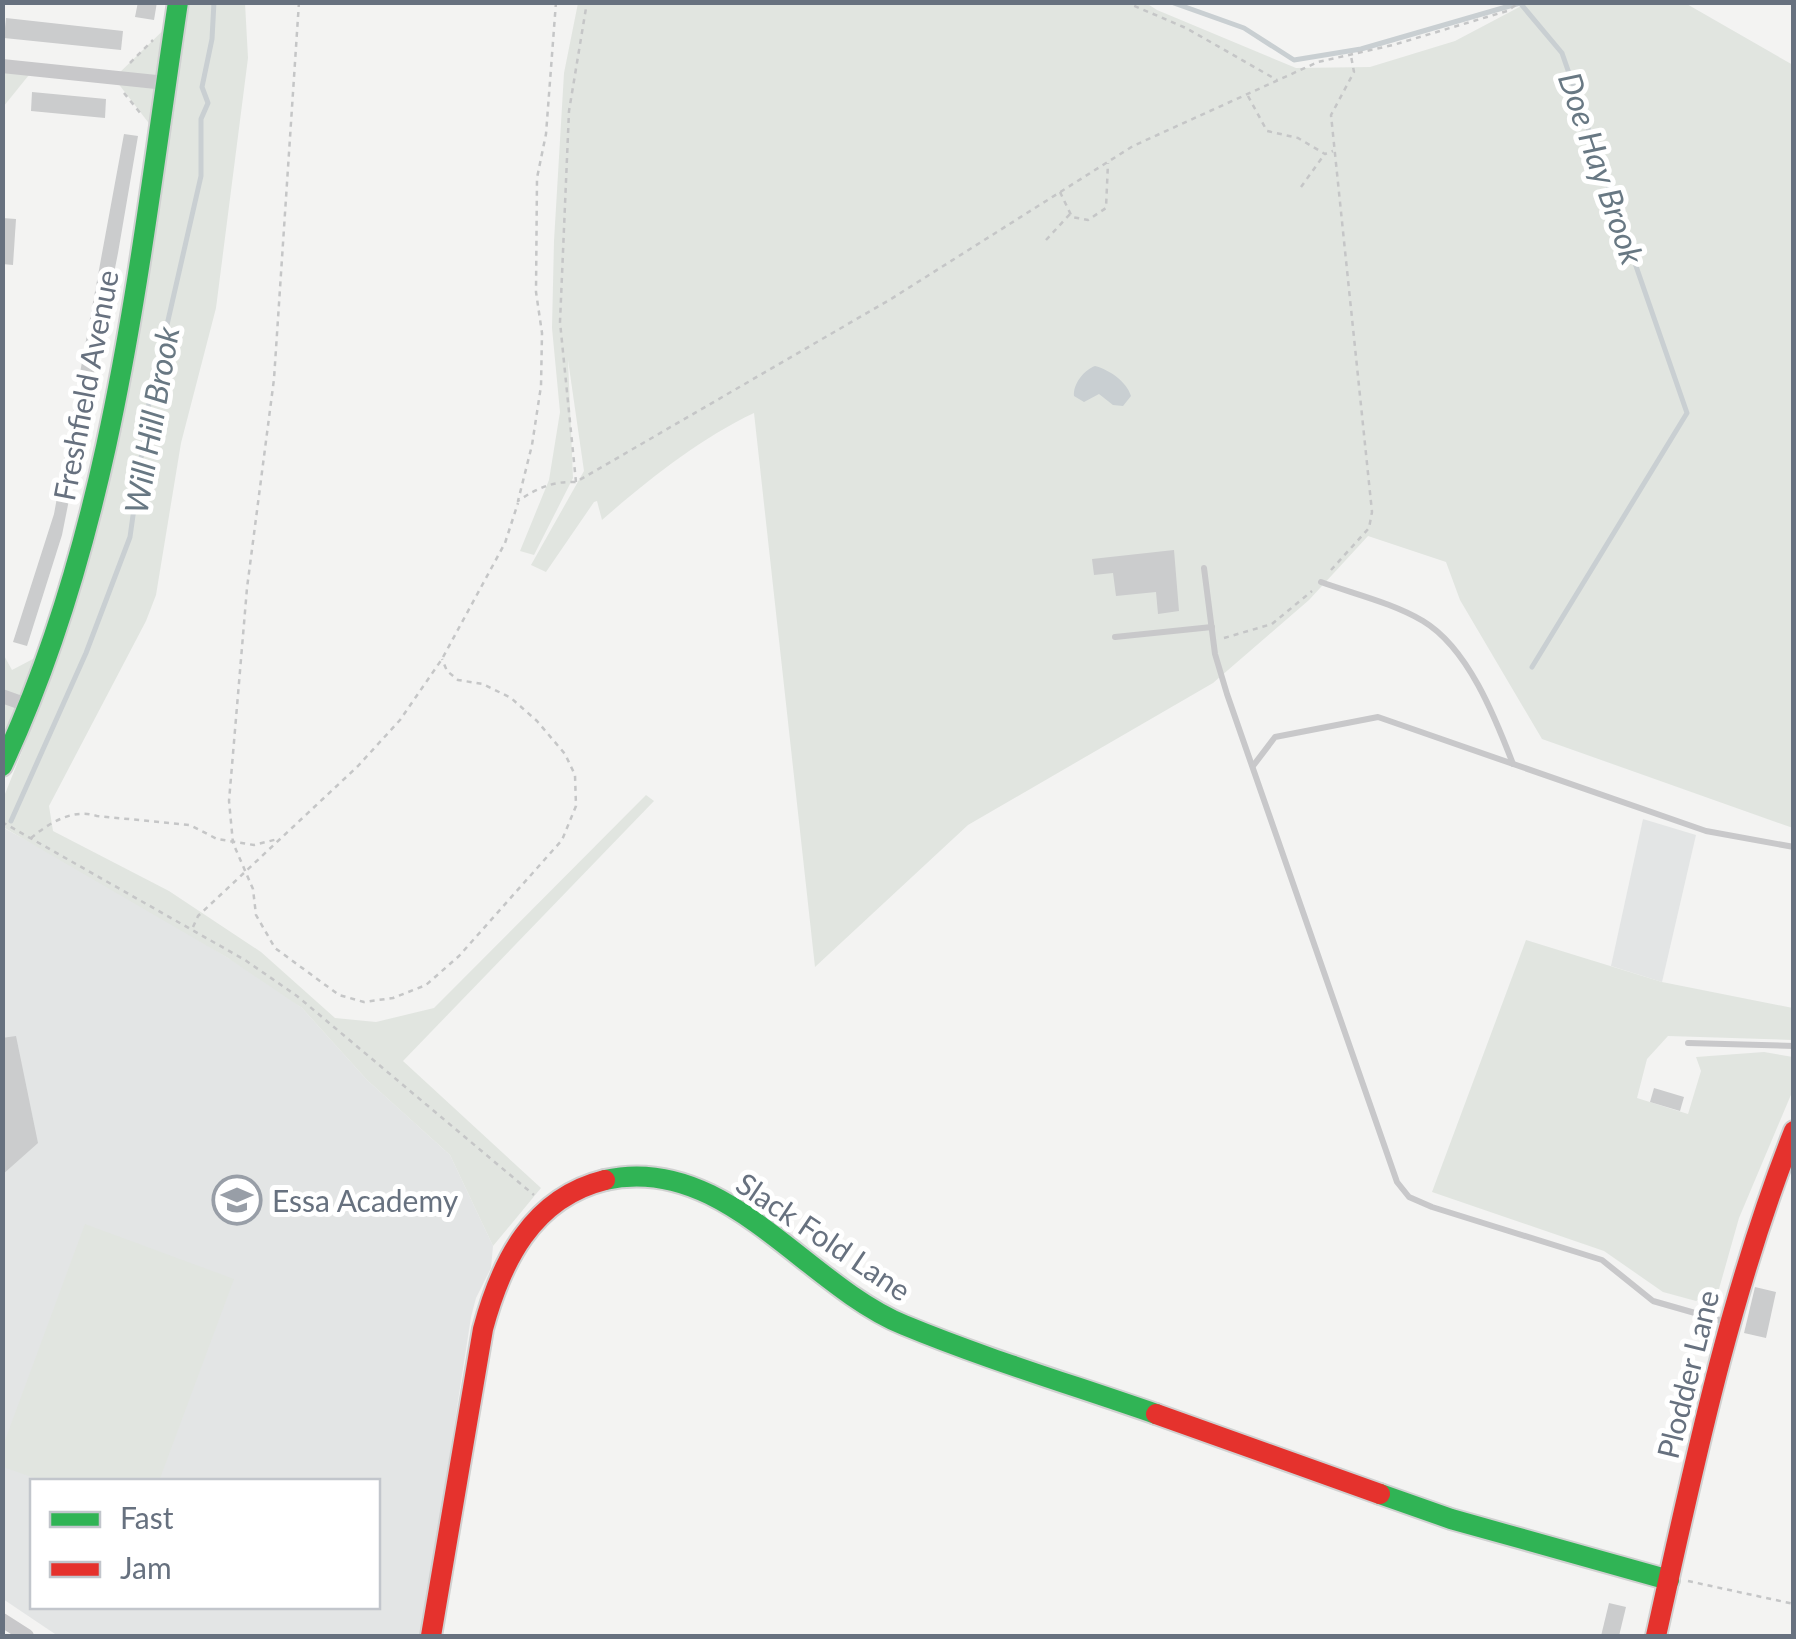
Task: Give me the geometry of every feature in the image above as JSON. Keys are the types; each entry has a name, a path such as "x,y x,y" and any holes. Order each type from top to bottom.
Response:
{"street":[{"name":"Freshfield Avenue","path":"2,766 30,706 73,586 93,506 126,345 177,10"},
{"path":"2,66 166,82"},
{"path":"2,696 30,706"},
{"name":"Plodder Lane","path":"1656,1636 1729,1323 1752,1239 1794,1131"},
{"name":"Slack Fold Lane","path":"547,1205 578,1187 616,1177 655,1176 674,1180 708,1194 742,1215 842,1289 902,1324 1434,1513 1669,1579"},
{"path":"431,1636 489,1303 526,1233 547,1205"},
{"path":"2,1620 27,1636"}],"lane":[{"path":"1204,568 1214,640 1227,694 1397,1182 1409,1196 1432,1207 1602,1260 1653,1300 1729,1323"},
{"path":"1321,582 1406,612 1439,634 1484,696 1513,765"},
{"path":"1115,637 1212,626"},
{"path":"1253,766 1274,737 1378,717 1706,831 1794,847"},
{"path":"1688,1043 1794,1046"}],"path":[{"path":"299,2 274,379 247,588 229,802 233,842 253,890 256,915 275,948 339,995 364,1002 393,998 426,986 459,956 562,840 576,806 575,775 565,754 537,721 511,698 484,684 458,680 447,671 442,659"},
{"path":"192,930 198,916 358,766 400,720 442,659 505,542 532,445 541,386 542,334 536,292 537,178 546,134 556,2"},
{"path":"576,482 560,322 569,111 587,2"},
{"path":"1125,2 1186,28 1278,80"},
{"path":"518,502 558,482 576,482 891,299 1133,146 1318,62 1507,11 1520,2"},
{"path":"158,135 113,77 177,10"},
{"path":"1214,640 1272,624 1321,582 1369,528 1372,512 1332,115 1354,72 1351,55"},
{"path":"1247,94 1268,131 1298,138 1325,154"},
{"path":"1301,186 1325,154 1335,150"},
{"path":"1060,192 1072,217 1088,220 1106,208 1108,161"},
{"path":"1046,240 1071,213"},
{"path":"32,838 69,815 85,812 190,825 217,839 254,846 284,836"},
{"path":"2,822 245,960 298,996 547,1205"},
{"path":"1669,1579 1794,1604"}],"shaded area":[{"path":"185,3 245,3 248,58 216,308 181,443 156,595 49,806 53,831 169,891 261,952 335,1018 376,1022 434,1008 646,795 654,801 403,1061 541,1188 493,1246 450,1155 367,1080 302,1008 228,958 3,827 3,799 50,681 93,542 145,288"},
{"path":"578,3 1146,3 1296,68 1370,67 1455,41 1527,3 1685,3 1793,65 1793,828 1542,739 1460,600 1446,562 1368,536 1309,600 1213,683 968,825 815,967 754,413 675,461 602,520 597,501 594,502 546,572 531,565 584,471 568,360 573,478 534,555 520,551 549,480 560,412 552,328 554,241 564,73"},
{"path":"176,18 158,135 114,78"},
{"path":"3,66 33,70 3,107"},
{"path":"1095,366 1126,386 1131,396 1123,406 1113,405 1099,394 1084,402 1074,396 1080,378"},
{"path":"50,650 2,759 2,652 12,670"},
{"path":"1643,819 1696,835 1662,982 1611,966"},
{"name":"Essa Academy","path":"2,827 112,887 266,981 302,1008 367,1080 450,1155 493,1246 491,1268 471,1317 419,1636 58,1636 3,1599"},
{"path":"1526,940 1662,982 1793,1008 1793,1040 1668,1036 1647,1059 1637,1098 1688,1114 1701,1071 1696,1057 1764,1052 1793,1057 1793,1090 1739,1218 1719,1289 1696,1301 1663,1292 1604,1251 1432,1192"},
{"path":"85,1224 234,1279 160,1479 37,1479 3,1467 3,1446"}],"building":[{"path":"138,2 157,2 154,20 135,17"},
{"path":"6,18 123,31 121,50 4,38"},
{"path":"32,92 106,99 105,118 31,111"},
{"path":"124,134 138,136 118,253 62,535 27,646 13,642 54,514"},
{"path":"2,218 16,219 13,265 2,264"},
{"path":"1174,550 1179,611 1158,614 1156,592 1116,596 1113,573 1094,575 1092,559"},
{"path":"16,1036 38,1143 2,1175 2,1038"},
{"path":"1654,1088 1684,1097 1680,1111 1650,1102"},
{"path":"1755,1287 1776,1292 1766,1338 1744,1333"},
{"path":"1609,1603 1626,1607 1619,1636 1601,1636"}],"waterway":[{"name":"Will Hill Brook","path":"11,821 86,653 130,537 148,408 201,176 201,119 208,103 202,87 212,39 214,2"},
{"name":"Doe Hay Brook","path":"1171,2 1244,28 1294,60 1361,49 1520,3 1562,53 1687,413 1532,667"}],"traffic: fast":[{"path":"2,766 40,675 97,488 135,295 178,2"},
{"path":"605,1180 648,1177 688,1186 726,1203 867,1306 904,1325 1156,1414"},
{"path":"1380,1494 1451,1519 1669,1580"}],"traffic: jam":[{"path":"1656,1636 1732,1318 1794,1131"},
{"path":"431,1636 483,1329 499,1280 523,1236 539,1217 558,1201 605,1180"},
{"path":"1156,1414 1380,1494"}],"place":[{"name":"Essa Academy","path":"237,1200"}]}
